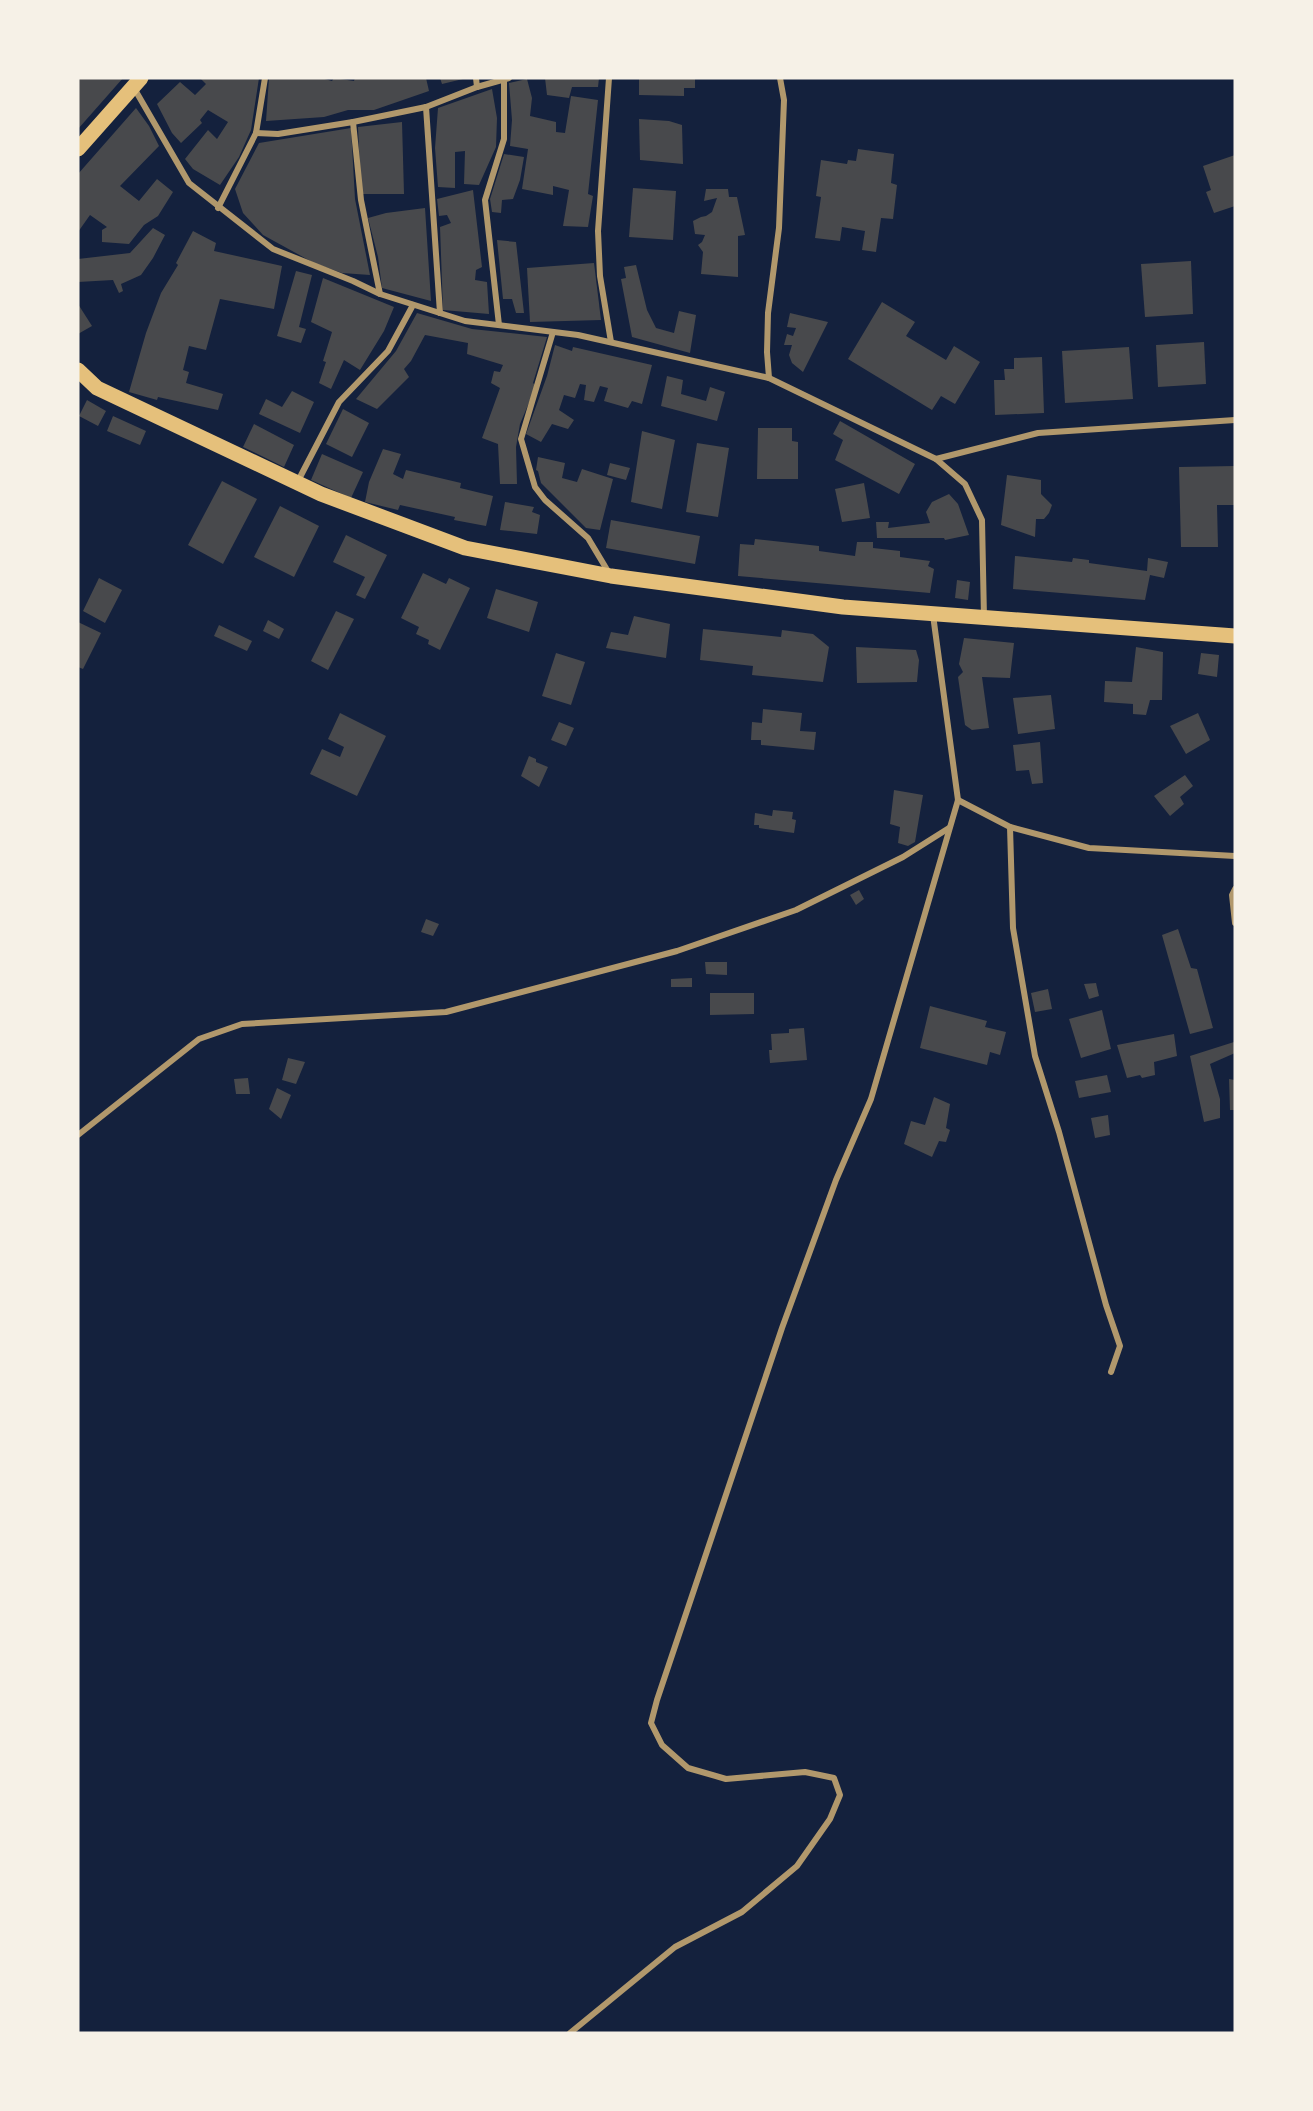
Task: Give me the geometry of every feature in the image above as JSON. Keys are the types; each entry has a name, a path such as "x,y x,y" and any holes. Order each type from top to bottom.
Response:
{"main road":[{"path":"78,149 137,82"},
{"path":"78,370 97,388 297,483 465,548 611,576 843,607 1235,636"}],"street":[{"path":"218,208 256,133 265,78"},
{"path":"476,78 477,87"},
{"path":"609,78 598,231 600,276 611,342"},
{"path":"769,378 768,313 779,228 784,100 780,78"},
{"path":"256,133 278,134 426,107 477,87 507,79 504,139 485,200 500,325"},
{"path":"137,82 189,183 273,249 380,294 465,321 611,342 769,378 936,459 965,484 982,520 984,618"},
{"path":"426,107 440,313"},
{"path":"353,122 361,200 380,294"},
{"path":"297,483 339,402 388,351 412,305"},
{"path":"553,332 520,439 535,487 544,500 588,538 611,576"},
{"path":"936,459 1038,433 1235,420"},
{"path":"570,2033 675,1947 742,1912 798,1866 830,1819 840,1795 834,1778 805,1772 726,1779 688,1768 662,1745 651,1723 782,1328 836,1180 871,1099 958,800 933,614"},
{"path":"958,800 1010,827 1089,848 1235,856"},
{"path":"78,1135 199,1039 242,1024 446,1012 677,951 796,910 903,857 949,827"},
{"path":"1010,827 1013,928 1035,1056 1059,1132 1106,1305 1120,1346 1111,1372"},
{"path":"1235,889 1232,895 1235,923"}],"building":[{"path":"79,78 123,78 78,129 78,80"},
{"path":"200,78 259,78 251,130 239,157 220,185 193,169 185,159 208,130 217,139 228,122 208,110 200,120 202,123 181,143 172,133 157,104 180,82 195,95 206,84"},
{"path":"269,78 321,78 332,81 334,78 354,81 355,78 426,78 429,91 374,110 348,110 324,117 266,121"},
{"path":"440,78 462,78 463,79 442,84"},
{"path":"545,78 599,78 598,87 572,87 569,98 547,95"},
{"path":"639,78 695,78 695,88 684,88 684,96 639,95"},
{"path":"527,79 532,98 530,116 556,122 556,132 565,133 571,96 598,100 588,194 593,196 588,227 563,226 569,190 553,186 553,195 522,189 528,149 510,146 512,120 509,83"},
{"path":"492,89 497,118 496,147 479,185 464,184 465,151 455,152 455,188 438,187 435,148 438,108"},
{"path":"136,108 149,126 159,146 120,186 139,201 157,179 173,192 158,216 144,225 129,244 102,242 102,230 107,227 90,215 78,232 78,174"},
{"path":"639,119 669,121 682,125 683,164 640,160"},
{"path":"402,122 404,194 361,194 358,127"},
{"path":"351,128 355,199 370,275 342,273 314,263 263,235 243,213 235,189 259,143"},
{"path":"858,149 894,154 891,183 897,185 893,219 881,218 876,252 862,250 865,231 842,227 840,241 815,238 821,197 816,196 821,160 847,164 848,160 856,161"},
{"path":"504,154 524,157 520,180 513,199 502,200 501,213 492,212 490,199"},
{"path":"1235,155 1235,206 1214,213 1206,192 1211,190 1203,166"},
{"path":"633,188 676,191 673,240 629,237"},
{"path":"706,189 728,189 729,197 737,197 745,235 738,236 738,277 701,274 703,252 698,245 705,235 695,234 693,221 712,212 717,198 704,201"},
{"path":"473,190 482,267 476,270 475,280 487,282 489,314 443,310 440,227 451,223 447,215 439,216 437,199"},
{"path":"425,208 431,301 382,288 378,257 368,218 386,213"},
{"path":"153,228 165,235 141,275 121,284 123,291 119,293 113,280 78,282 78,259 130,253"},
{"path":"193,231 216,243 214,251 282,266 274,309 220,299 206,350 189,346 183,370 189,372 186,383 223,394 218,410 158,397 157,400 129,392 146,333 161,293 178,265 176,263"},
{"path":"497,240 516,242 524,313 516,313 512,299 503,299"},
{"path":"1191,261 1193,314 1145,317 1141,264"},
{"path":"594,263 601,320 530,322 527,268"},
{"path":"636,265 647,310 656,328 674,333 679,311 696,315 690,353 632,337 621,279 626,278 624,267"},
{"path":"296,271 312,275 299,327 306,329 301,343 277,336"},
{"path":"323,278 394,307 384,331 360,370 344,360 331,389 319,383 332,332 311,322"},
{"path":"882,302 915,322 906,336 946,360 954,346 980,362 955,404 941,396 932,410 848,359"},
{"path":"78,304 92,326 78,334"},
{"path":"417,313 472,329 547,337 533,383 536,386 520,424 516,447 517,484 500,484 498,444 482,438 500,388 491,383 494,371 500,372 503,365 467,354 468,343 425,335 404,369 409,377 377,409 356,399 396,351"},
{"path":"790,313 828,322 803,372 792,363 789,355 792,345 784,345 787,334 793,336 796,328 787,327"},
{"path":"1204,342 1206,384 1158,387 1156,345"},
{"path":"555,345 572,351 573,347 652,365 642,404 632,401 628,408 604,401 608,388 600,386 594,402 584,400 586,385 580,384 575,398 564,395 559,410 574,420 568,429 552,424 541,442 526,434 547,376"},
{"path":"1129,347 1133,399 1065,403 1062,351"},
{"path":"1042,357 1044,413 995,415 994,380 1005,380 1004,369 1014,369 1014,358"},
{"path":"667,376 683,380 681,394 706,401 710,387 725,392 717,421 661,406"},
{"path":"292,391 314,402 300,433 259,414 266,399 282,407"},
{"path":"87,400 106,411 98,426 79,416"},
{"path":"343,409 369,423 352,457 326,444"},
{"path":"113,416 146,431 140,445 107,431"},
{"path":"840,421 915,464 899,494 835,460 843,440 833,434"},
{"path":"254,424 294,445 284,467 243,447"},
{"path":"758,428 792,428 792,441 798,442 798,479 757,479"},
{"path":"642,431 675,440 662,509 631,502"},
{"path":"697,443 729,448 718,517 686,512"},
{"path":"383,449 401,454 393,474 403,479 406,470 461,483 460,488 493,496 486,526 400,505 398,510 365,502 369,482"},
{"path":"322,454 363,472 351,498 311,480"},
{"path":"538,457 565,463 562,478 577,482 582,469 613,479 600,530 586,528 541,483 536,470"},
{"path":"610,463 630,468 626,480 607,475"},
{"path":"1235,466 1235,505 1217,505 1218,547 1181,547 1179,467"},
{"path":"1007,475 1041,480 1041,494 1052,505 1044,519 1036,519 1035,537 1001,525"},
{"path":"222,481 257,499 223,564 188,545"},
{"path":"864,483 870,518 842,522 835,489"},
{"path":"949,494 958,504 969,535 945,540 944,538 877,538 876,522 889,522 888,528 930,523 926,512 932,502"},
{"path":"505,502 534,507 532,512 540,515 537,534 500,530"},
{"path":"280,506 319,526 294,577 254,557"},
{"path":"611,520 700,536 695,564 606,548"},
{"path":"346,535 387,555 365,599 356,595 365,577 333,562"},
{"path":"755,539 819,546 819,551 855,556 857,542 873,542 873,548 900,551 900,557 930,561 928,566 934,569 930,593 738,576 740,544 754,545"},
{"path":"1015,556 1072,562 1073,558 1089,560 1089,563 1147,571 1148,558 1168,562 1164,578 1150,575 1145,600 1013,589"},
{"path":"423,573 446,584 449,578 470,588 440,650 428,644 429,640 416,634 419,627 401,618"},
{"path":"99,578 122,590 105,623 83,611"},
{"path":"957,580 970,582 968,600 955,598"},
{"path":"496,589 538,602 529,632 487,618"},
{"path":"336,611 354,619 328,670 311,661"},
{"path":"634,616 670,624 666,658 606,648 611,632 628,635"},
{"path":"268,620 284,629 279,639 263,631"},
{"path":"78,622 101,633 83,669 78,667"},
{"path":"219,625 252,641 247,651 214,636"},
{"path":"703,629 781,637 782,630 813,634 829,647 823,682 752,675 753,666 700,660"},
{"path":"964,638 1014,643 1010,678 982,677 989,728 972,730 965,725 958,677 963,672 959,664"},
{"path":"856,647 916,650 919,660 917,682 857,683"},
{"path":"1136,647 1163,652 1162,700 1150,700 1146,715 1133,714 1133,704 1104,702 1105,681 1132,682"},
{"path":"556,653 585,662 571,705 542,696"},
{"path":"1201,653 1219,655 1217,677 1198,674"},
{"path":"1051,695 1055,729 1018,734 1013,698"},
{"path":"763,709 802,713 800,731 816,732 814,750 761,745 761,740 751,740 752,722 762,723"},
{"path":"340,713 386,736 357,796 310,774 322,749 340,757 344,747 328,739"},
{"path":"1198,713 1210,740 1186,754 1170,726"},
{"path":"559,722 574,728 566,746 551,740"},
{"path":"1040,742 1043,783 1032,784 1029,770 1016,771 1013,745"},
{"path":"529,756 548,767 539,787 521,776"},
{"path":"1185,775 1193,786 1180,797 1184,804 1170,816 1154,796"},
{"path":"894,790 923,795 915,842 908,846 898,843 900,827 890,824"},
{"path":"773,810 793,812 792,819 796,820 794,833 759,828 759,825 754,825 755,813 772,816"},
{"path":"859,890 864,899 856,905 850,895"},
{"path":"426,919 439,924 433,936 421,932"},
{"path":"1178,929 1191,968 1197,969 1213,1028 1190,1034 1162,935"},
{"path":"705,962 727,962 727,975 706,974"},
{"path":"692,978 692,987 671,987 671,979"},
{"path":"1096,983 1099,996 1089,999 1084,984"},
{"path":"1048,989 1052,1009 1035,1012 1031,993"},
{"path":"710,993 754,993 754,1014 710,1015"},
{"path":"930,1006 987,1021 985,1027 1006,1032 1000,1055 990,1052 987,1065 920,1048"},
{"path":"1102,1010 1111,1049 1081,1058 1069,1019"},
{"path":"804,1028 807,1060 770,1063 771,1034 789,1033 789,1029"},
{"path":"1174,1034 1177,1056 1154,1062 1155,1075 1127,1078 1117,1045"},
{"path":"1234,1042 1235,1053 1210,1064 1220,1099 1220,1118 1204,1122 1190,1056"},
{"path":"288,1058 305,1062 296,1084 282,1080"},
{"path":"1107,1075 1111,1092 1079,1098 1075,1081"},
{"path":"248,1078 250,1094 236,1094 234,1079"},
{"path":"1229,1079 1235,1080 1235,1110 1230,1110"},
{"path":"277,1088 291,1095 281,1119 269,1109"},
{"path":"934,1097 950,1104 946,1128 950,1130 946,1142 939,1141 932,1157 904,1144 911,1121 925,1125"},
{"path":"1108,1115 1110,1135 1095,1138 1091,1118"}]}
